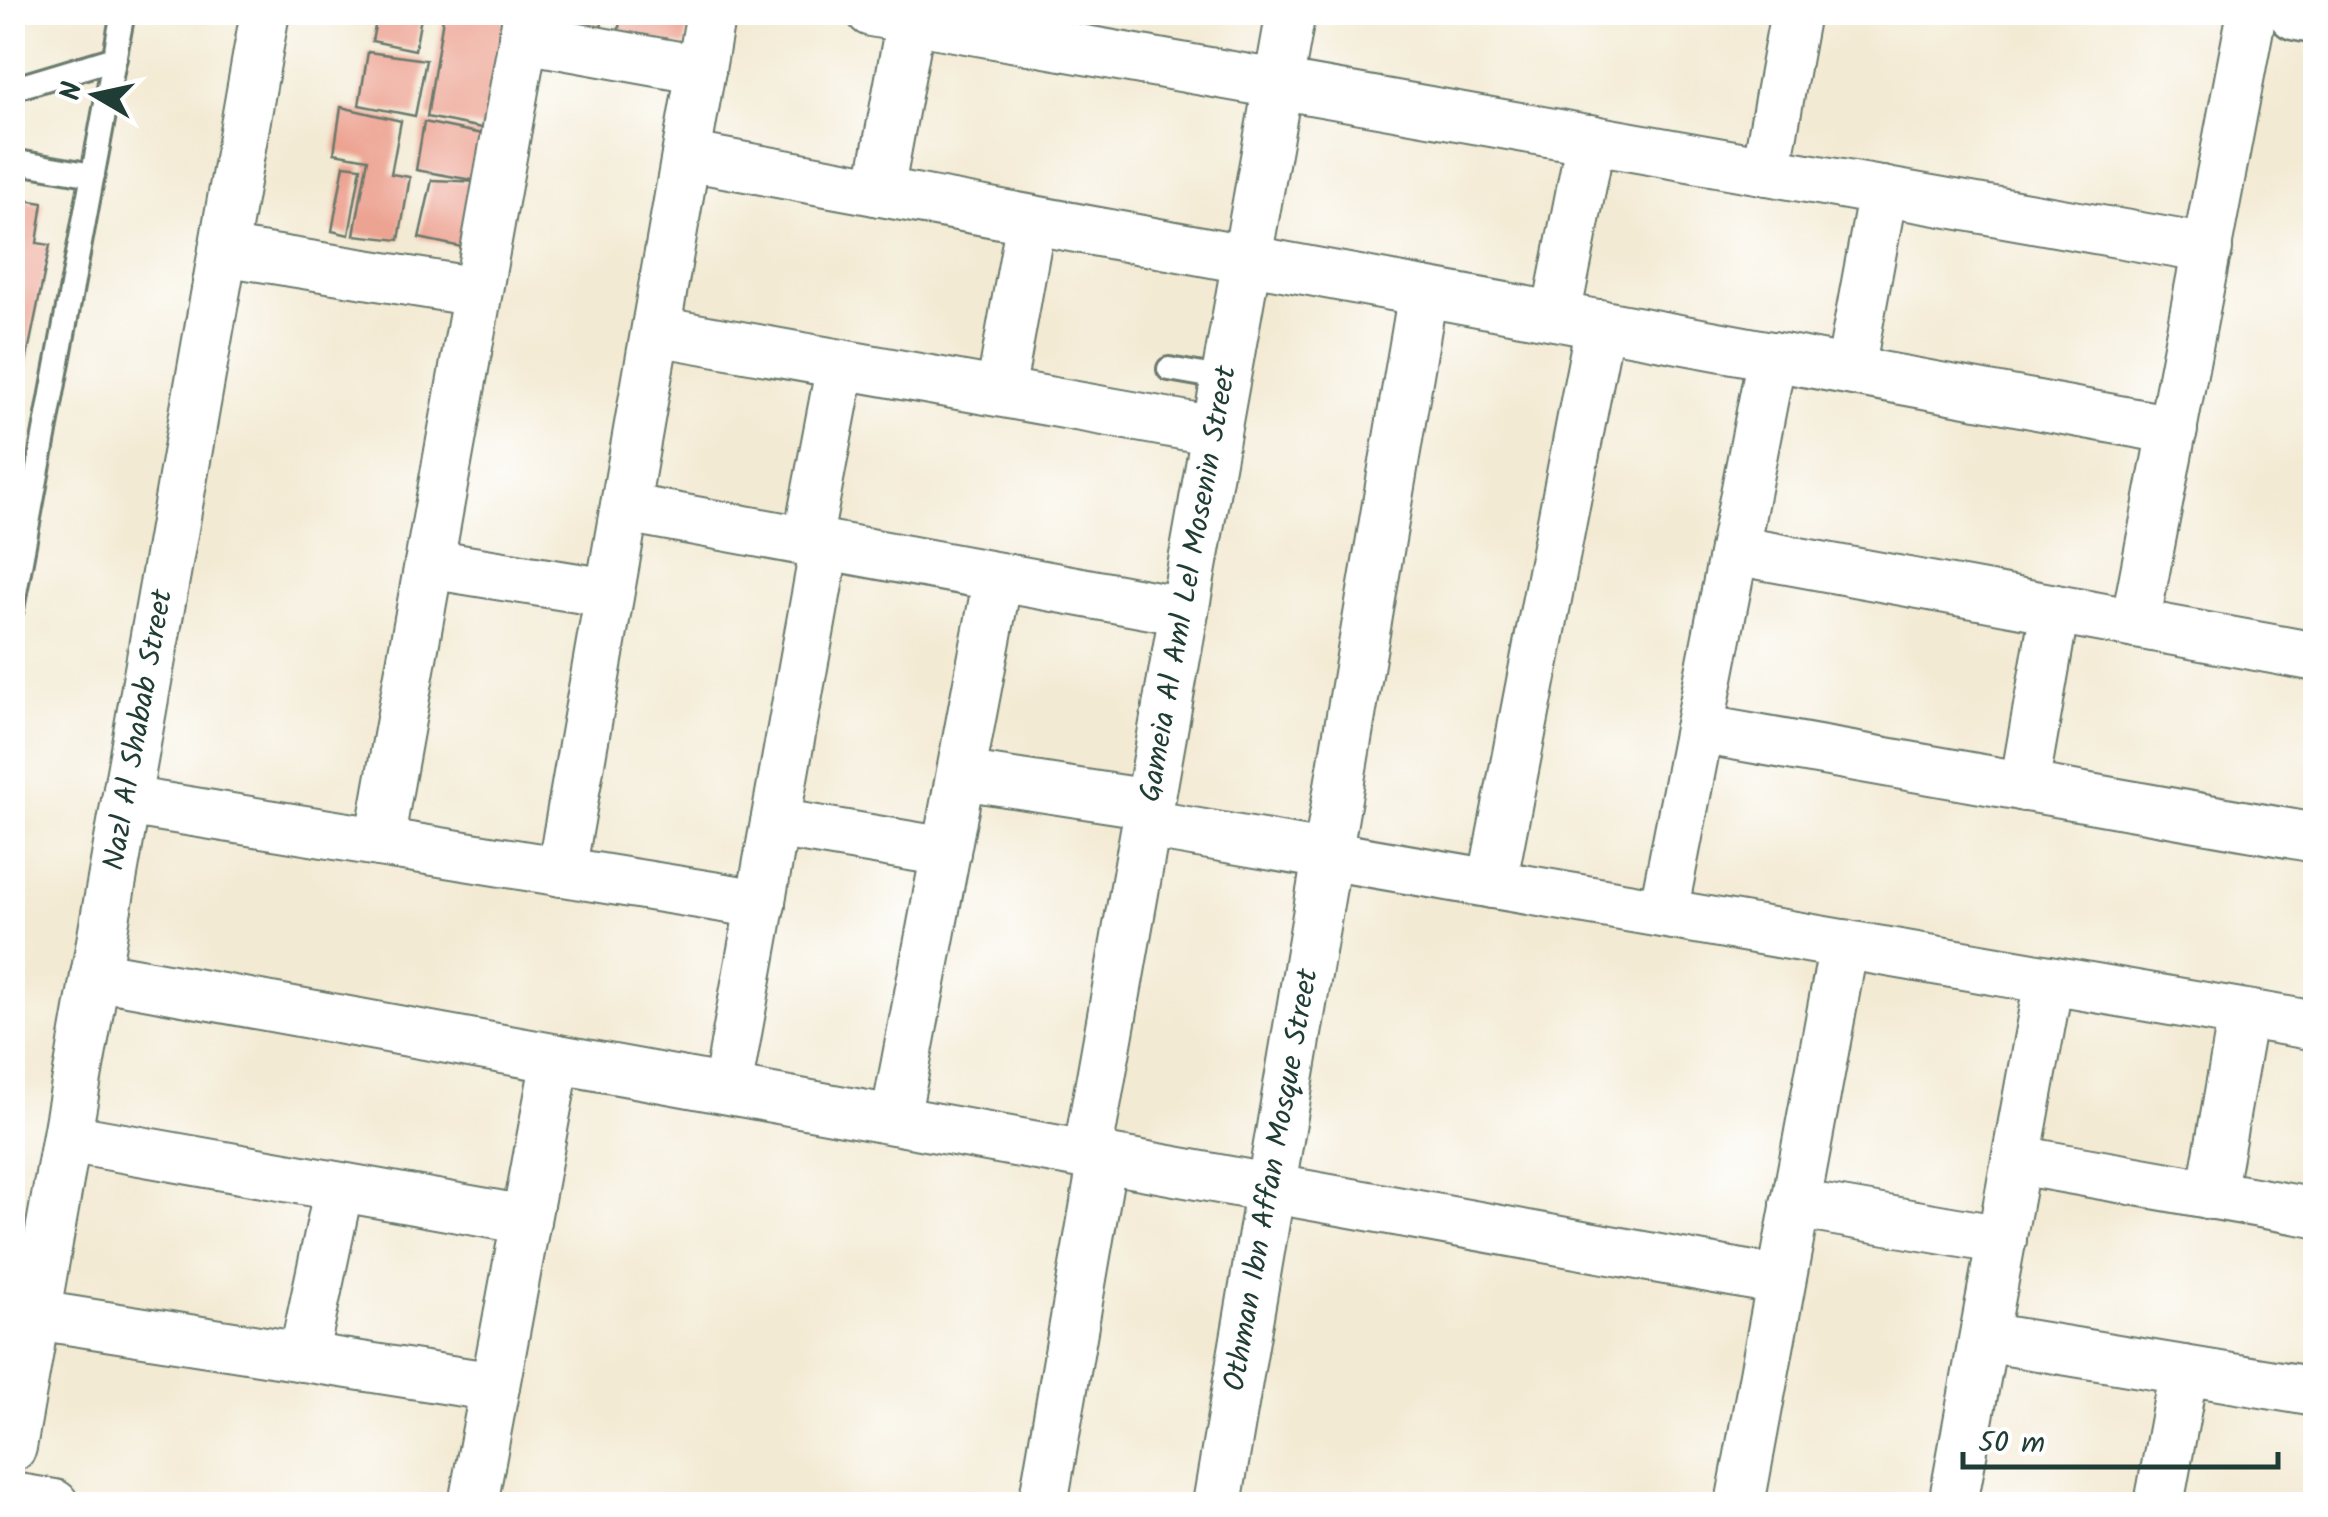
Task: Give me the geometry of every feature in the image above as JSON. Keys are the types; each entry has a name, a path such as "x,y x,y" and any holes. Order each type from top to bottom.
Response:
{"street":[{"name":"Nazl Al Shabab Street","path":"12,1447 264,12"},
{"path":"561,872 711,12"},
{"name":"Gameia Al Aml Lel Mosenin Street","path":"1043,1504 1148,814 1291,12"},
{"path":"1766,171 1795,12"},
{"path":"2135,624 2252,12"},
{"path":"2296,12 2316,16"},
{"path":"879,192 891,16 2208,249"},
{"path":"379,842 525,25 701,70"},
{"path":"1492,884 1578,320 1591,140"},
{"path":"686,156 2172,430"},
{"path":"1850,370 1883,191"},
{"path":"1000,392 1031,220"},
{"path":"223,251 477,292"},
{"name":"Othman Ibn Affan Mosque Street","path":"1217,1504 1424,292"},
{"path":"656,331 1216,431"},
{"path":"1663,913 1772,356"},
{"path":"727,1089 775,823 841,364"},
{"path":"625,508 1184,611"},
{"path":"1734,550 2135,624 2313,646"},
{"path":"429,564 609,594"},
{"path":"895,1120 998,577"},
{"path":"2024,786 2054,609"},
{"path":"1699,729 2316,838"},
{"path":"961,775 1327,855 2316,1026"},
{"path":"126,801 760,904"},
{"path":"775,823 946,852"},
{"path":"1740,1504 1844,944"},
{"path":"96,975 1780,1280"},
{"path":"1953,1504 2050,980"},
{"path":"2211,1194 2244,1014"},
{"path":"473,1504 556,1058"},
{"path":"67,1138 526,1220"},
{"path":"2017,1160 2316,1213"},
{"path":"303,1357 339,1187"},
{"path":"1795,1204 2002,1240"},
{"path":"36,1314 494,1387"},
{"path":"1984,1337 2316,1392"},
{"path":"2160,1504 2184,1370"},
{"path":"12,1498 54,1504"}],"lane":[{"path":"12,609 24,492 93,174 123,12"},
{"path":"12,89 114,58"},
{"path":"12,162 93,174"},
{"path":"1169,369 1226,379"}],"building":[{"path":"378,12 422,12 415,50 372,41"},
{"path":"444,12 512,12 492,130 427,117"},
{"path":"549,12 604,12 598,44 545,32"},
{"path":"621,12 690,12 685,47 618,36"},
{"path":"368,52 426,60 415,116 359,105"},
{"path":"341,107 401,121 391,174 410,177 399,240 354,235 368,159 334,153"},
{"path":"424,122 492,136 471,249 419,238 432,180 483,182 416,170"},
{"path":"344,165 361,167 349,235 332,231"},
{"path":"12,198 43,203 37,243 50,245 17,406 12,406"}]}
